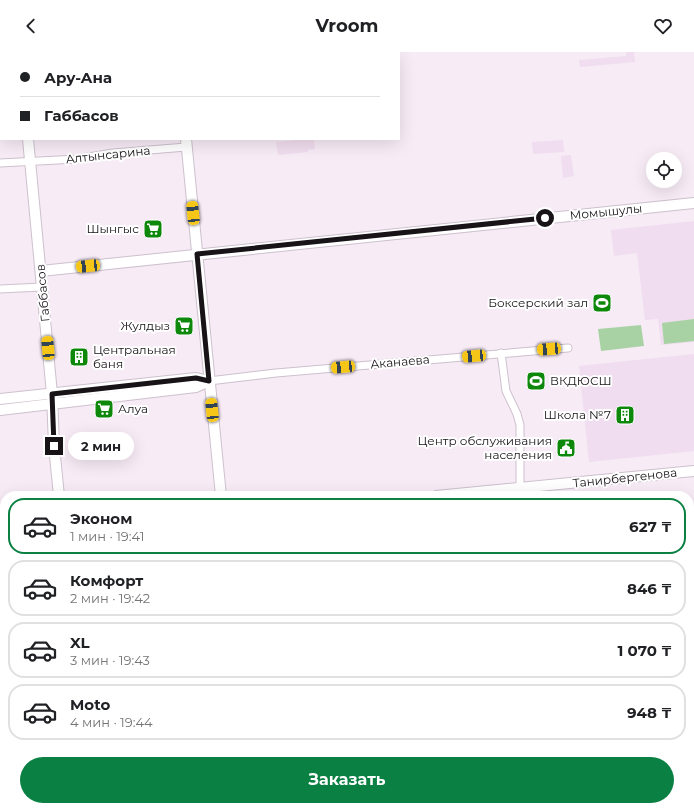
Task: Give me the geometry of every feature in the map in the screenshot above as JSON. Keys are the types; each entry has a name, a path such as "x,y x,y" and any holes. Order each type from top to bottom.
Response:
{"street":[{"name":"Габбасов","path":"28,140 41,271 58,491"},
{"name":"Алтынсарина","path":"0,163 77,159 186,143"},
{"path":"186,143 220,491"},
{"name":"Момышулы","path":"41,271 694,203"},
{"path":"0,289 42,287"},
{"name":"Аканаева","path":"0,399 52,399 196,387 209,381 276,373 568,348"},
{"path":"501,353 506,391 517,414 520,425 524,491"},
{"name":"Аканаева","path":"0,410 52,399"},
{"name":"Танирбергенова","path":"532,491 694,471"}],"shaded area":[{"path":"626,52 634,52 635,62 580,67 579,60 626,56"},
{"path":"314,140 315,149 308,150 308,152 278,155 276,142"},
{"path":"563,140 564,152 533,154 532,142"},
{"path":"571,155 574,176 563,178 561,156"},
{"path":"694,221 694,342 661,345 658,319 645,320 637,253 614,256 611,230"},
{"path":"694,354 694,451 589,462 579,366"}],"green space":[{"path":"694,319 694,341 664,344 662,323"},
{"path":"641,325 644,346 601,351 598,329"}],"place":[{"name":"Шынгыс","path":"153,229"},
{"name":"Боксерский зал","path":"602,303"},
{"name":"Жулдыз","path":"184,326"},
{"name":"Центральная баня","path":"79,357"},
{"name":"ВКДЮСШ","path":"536,381"},
{"name":"Алуа","path":"104,409"},
{"name":"Школа №7","path":"625,415"},
{"name":"Центр обслуживания населения","path":"566,448"}],"route":[{"path":"54,446 52,394 196,378 209,381 197,254 545,218"}]}
